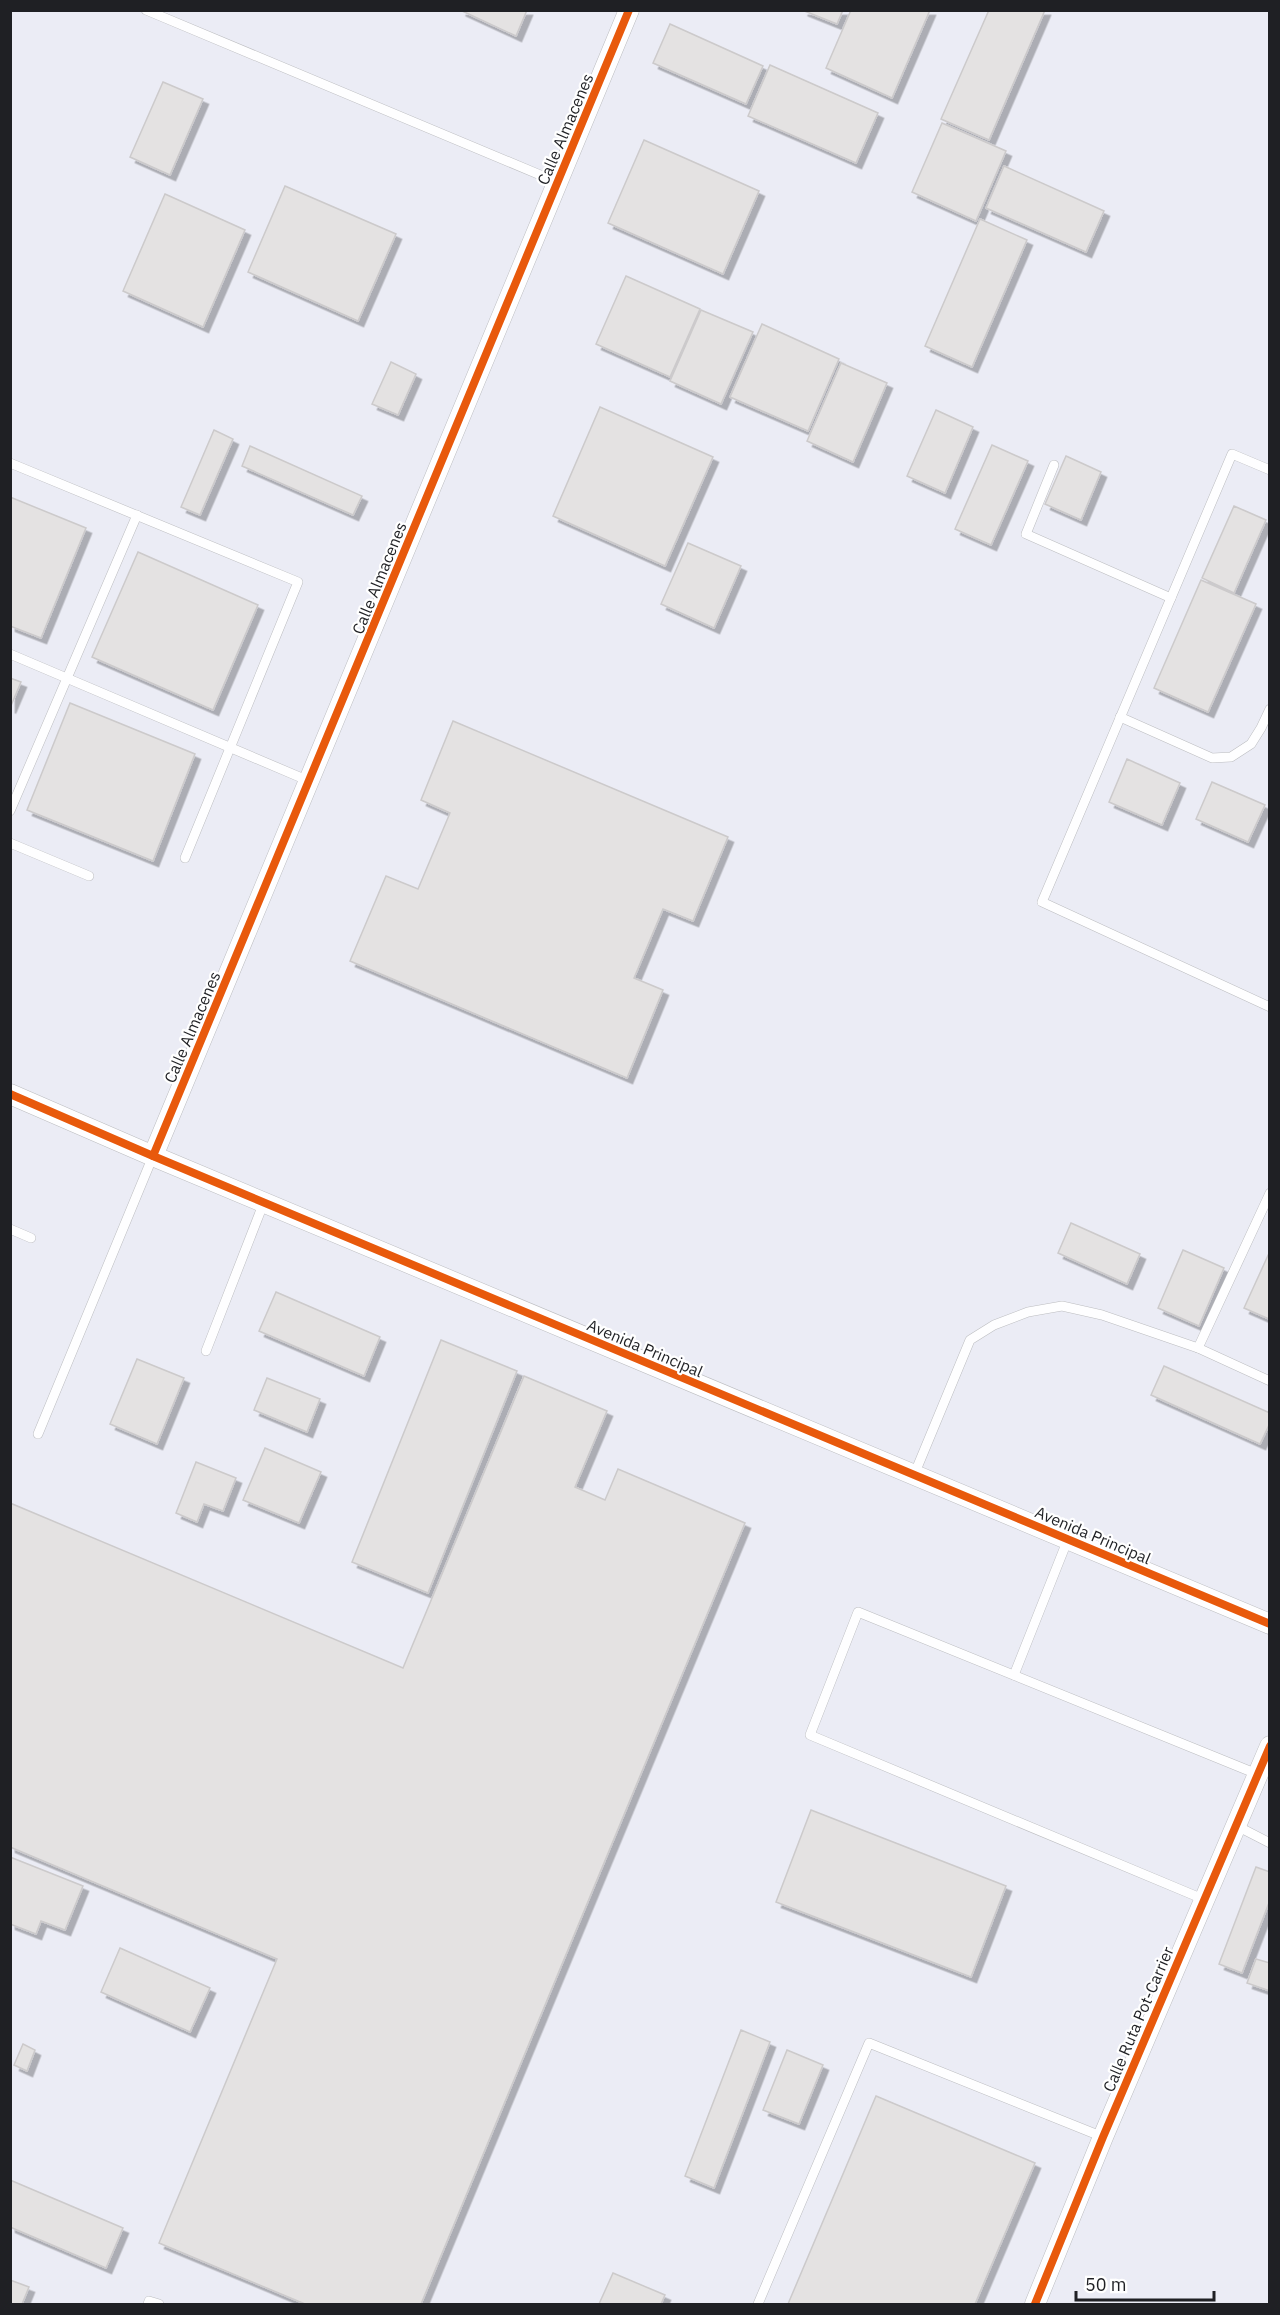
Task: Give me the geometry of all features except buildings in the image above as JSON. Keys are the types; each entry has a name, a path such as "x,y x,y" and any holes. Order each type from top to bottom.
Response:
{"street":[{"name":"Calle Almacenes","path":"153,1156 629,10"},
{"name":"Avenida Principal","path":"10,1094 1269,1624"},
{"name":"Calle Ruta Pot-Carrier","path":"1035,2304 1103,2137 1269,1747"}],"lane":[{"path":"146,10 557,182"},
{"path":"170,21 174,10"},
{"path":"1269,470 1232,454 1042,902 1269,1006"},
{"path":"10,463 298,582 185,858"},
{"path":"1054,465 1026,534 1171,598"},
{"path":"10,811 137,516"},
{"path":"10,654 309,781"},
{"path":"1120,717 1212,758 1231,757 1251,744 1262,728 1269,709"},
{"path":"10,843 89,876"},
{"path":"38,1434 153,1156"},
{"path":"1198,1348 1269,1193"},
{"path":"206,1352 264,1202"},
{"path":"10,1229 31,1238"},
{"path":"914,1475 970,1340 994,1325 1028,1312 1062,1306 1102,1315 1198,1348 1269,1381"},
{"path":"1014,1675 1068,1539"},
{"path":"1203,1899 810,1735 858,1612 1257,1774"},
{"path":"1235,1825 1269,1843"},
{"path":"758,2304 869,2043 1103,2137"},
{"path":"148,2304 149,2301 159,2304"}],"shaded area":[{"path":"11,11 1269,11 1269,2304 11,2304"}],"cycle path":[{"path":"153,1156 629,10"},
{"path":"10,1094 1270,1624"},
{"path":"1035,2304 1103,2137 1270,1746"}]}
